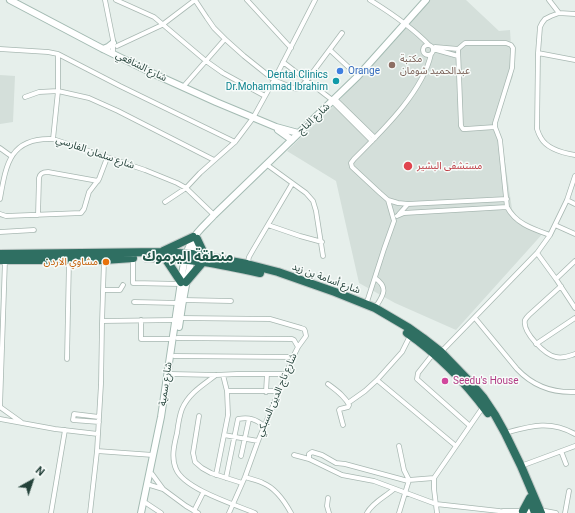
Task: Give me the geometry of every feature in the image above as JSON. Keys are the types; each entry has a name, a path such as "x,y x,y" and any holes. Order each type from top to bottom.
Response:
{"highway":[{"path":"196,236 204,259 182,283 163,255 196,236"},
{"name":"شارع أسامة بن زيد","path":"2,258 104,260 163,255"},
{"name":"شارع أسامة بن زيد","path":"2,258 163,255 204,259 278,272 375,308 423,338 483,407 507,447 530,498 541,512"},
{"name":"شارع أسامة بن زيد","path":"247,267 360,307 395,325 437,353 470,382 483,397 505,433 541,512"},
{"path":"523,511 530,498"}],"street":[{"name":"شارع الشافعي","path":"10,0 116,55 183,87 278,129 298,133"},
{"path":"105,0 116,55"},
{"path":"116,0 152,16 206,61 265,96"},
{"path":"103,48 162,24 195,0 207,18 225,39 244,56 274,80 296,89 302,86 307,80 342,33"},
{"path":"247,0 291,48"},
{"path":"165,202 186,188 234,142 253,118 315,0"},
{"path":"370,0 405,24 430,47 458,56"},
{"name":"شارع التاج","path":"189,257 196,236 214,215 358,76 426,0"},
{"path":"550,0 559,14"},
{"path":"575,14 559,14 551,16 545,19 540,27 538,53 537,129 541,139 552,148 575,156"},
{"path":"183,87 225,39"},
{"path":"431,54 428,55 424,53 423,49 430,47 458,49 465,43 506,42 513,48 511,73 495,123 500,140 508,207 512,215 523,224 550,235"},
{"path":"430,47 431,54 427,68 420,81 395,116 354,159 352,167 388,200 398,204 507,199"},
{"path":"0,49 58,54 234,142"},
{"path":"458,49 461,127 466,129 495,127"},
{"path":"330,50 358,76"},
{"path":"538,53 575,60"},
{"path":"53,139 58,91 58,54"},
{"path":"283,62 333,100 373,139"},
{"path":"26,97 39,92 58,91 85,97 214,160"},
{"name":"شارع الشافعي","path":"278,129 292,140"},
{"path":"278,129 282,140 282,149"},
{"name":"شارع سلمان الفارسي","path":"11,156 24,144 30,141 44,138 53,139 172,180 186,188 214,215"},
{"path":"0,148 11,156 6,168 0,199"},
{"path":"0,214 6,216 81,213 84,209 89,192 98,181 107,158"},
{"path":"266,164 306,193 313,201 322,242 323,256"},
{"path":"38,215 39,178 41,173 48,172 98,181"},
{"path":"470,426 417,379 418,373 537,253 550,235 555,225 567,200 575,176"},
{"path":"247,267 253,250 292,184"},
{"path":"388,200 394,221"},
{"path":"567,200 575,204"},
{"path":"366,305 394,221 408,204"},
{"path":"397,216 404,213 508,207"},
{"path":"268,224 300,236 322,242"},
{"path":"555,225 575,234"},
{"path":"0,232 34,230"},
{"path":"537,253 574,305"},
{"name":"شارع سمية","path":"140,513 163,409 178,319 182,283 189,257"},
{"path":"2,258 0,407 23,424"},
{"path":"133,258 133,283 182,283"},
{"path":"67,359 69,260"},
{"path":"90,513 99,422 104,260"},
{"path":"556,279 575,262"},
{"path":"375,278 382,283 384,289 384,293 375,308"},
{"path":"104,290 120,290 122,285"},
{"path":"561,286 526,318 525,321 536,344 545,352 556,357 563,358 575,354"},
{"path":"134,302 231,301"},
{"path":"474,318 517,370 530,382 551,390 575,392"},
{"path":"536,344 575,318"},
{"path":"102,321 178,319"},
{"name":"شارع تاج الدين السبكي","path":"178,319 271,319 304,329 306,333 306,336 293,356 285,374 229,513"},
{"path":"141,320 141,338 292,338 298,347"},
{"path":"348,402 365,391 377,380 402,352 410,336"},
{"name":"شارع سمية","path":"144,513 163,424 174,356 175,338"},
{"path":"174,356 293,356"},
{"path":"171,374 285,374"},
{"path":"266,392 267,374"},
{"path":"216,375 196,390 185,403 179,420 173,451 174,463 178,474 189,484 203,493 255,513"},
{"path":"216,475 228,415 227,392 223,375"},
{"path":"377,380 456,446"},
{"path":"328,384 348,402 348,407 339,410 343,425"},
{"path":"227,392 279,391"},
{"path":"437,513 434,478 483,407"},
{"path":"99,417 74,414 73,420 99,422"},
{"path":"200,416 193,455 198,465 216,475 242,483"},
{"path":"0,419 23,424 98,434"},
{"path":"226,478 238,419 258,420 264,426"},
{"path":"241,456 249,419"},
{"path":"505,433 535,426 549,425 560,427 575,434"},
{"path":"51,513 65,430"},
{"path":"224,435 258,441"},
{"path":"399,446 404,470 409,481 399,513"},
{"path":"521,466 575,446"},
{"path":"97,451 153,455"},
{"path":"561,451 566,464"},
{"path":"308,458 310,453 314,452 336,463 409,481 434,478"},
{"path":"294,455 308,458 342,475 374,481 436,504 499,511 556,513"},
{"path":"152,474 163,489 178,501 196,512 203,493"},
{"path":"244,477 268,485 283,500 291,513"},
{"path":"150,485 163,489"},
{"path":"367,513 371,506 394,489"},
{"path":"565,513 569,491"},
{"path":"328,498 327,506 329,513"},
{"path":"146,503 161,513"},
{"path":"499,511 507,513"}],"shaded area":[{"name":"مستشفى البشير","path":"429,0 466,0 499,31 510,30 513,76 496,123 502,141 512,209 520,219 545,231 456,330 395,303 359,283 336,181 287,151 337,103"},
{"path":"0,75 15,76 13,122 0,124"}],"place":[{"name":"مكتبة عبدالحميد شومان","path":"392,65"},
{"name":"Orange","path":"340,71"},
{"name":"Dental Clinics Dr.Mohammad Ibrahim","path":"336,81"},
{"name":"مستشفى البشير","path":"408,166"},
{"name":"مشاوي الاردن","path":"106,262"},
{"name":"Seedu's House","path":"445,381"}],"district":[{"name":"منطقة اليرموك","path":"188,257"}]}
